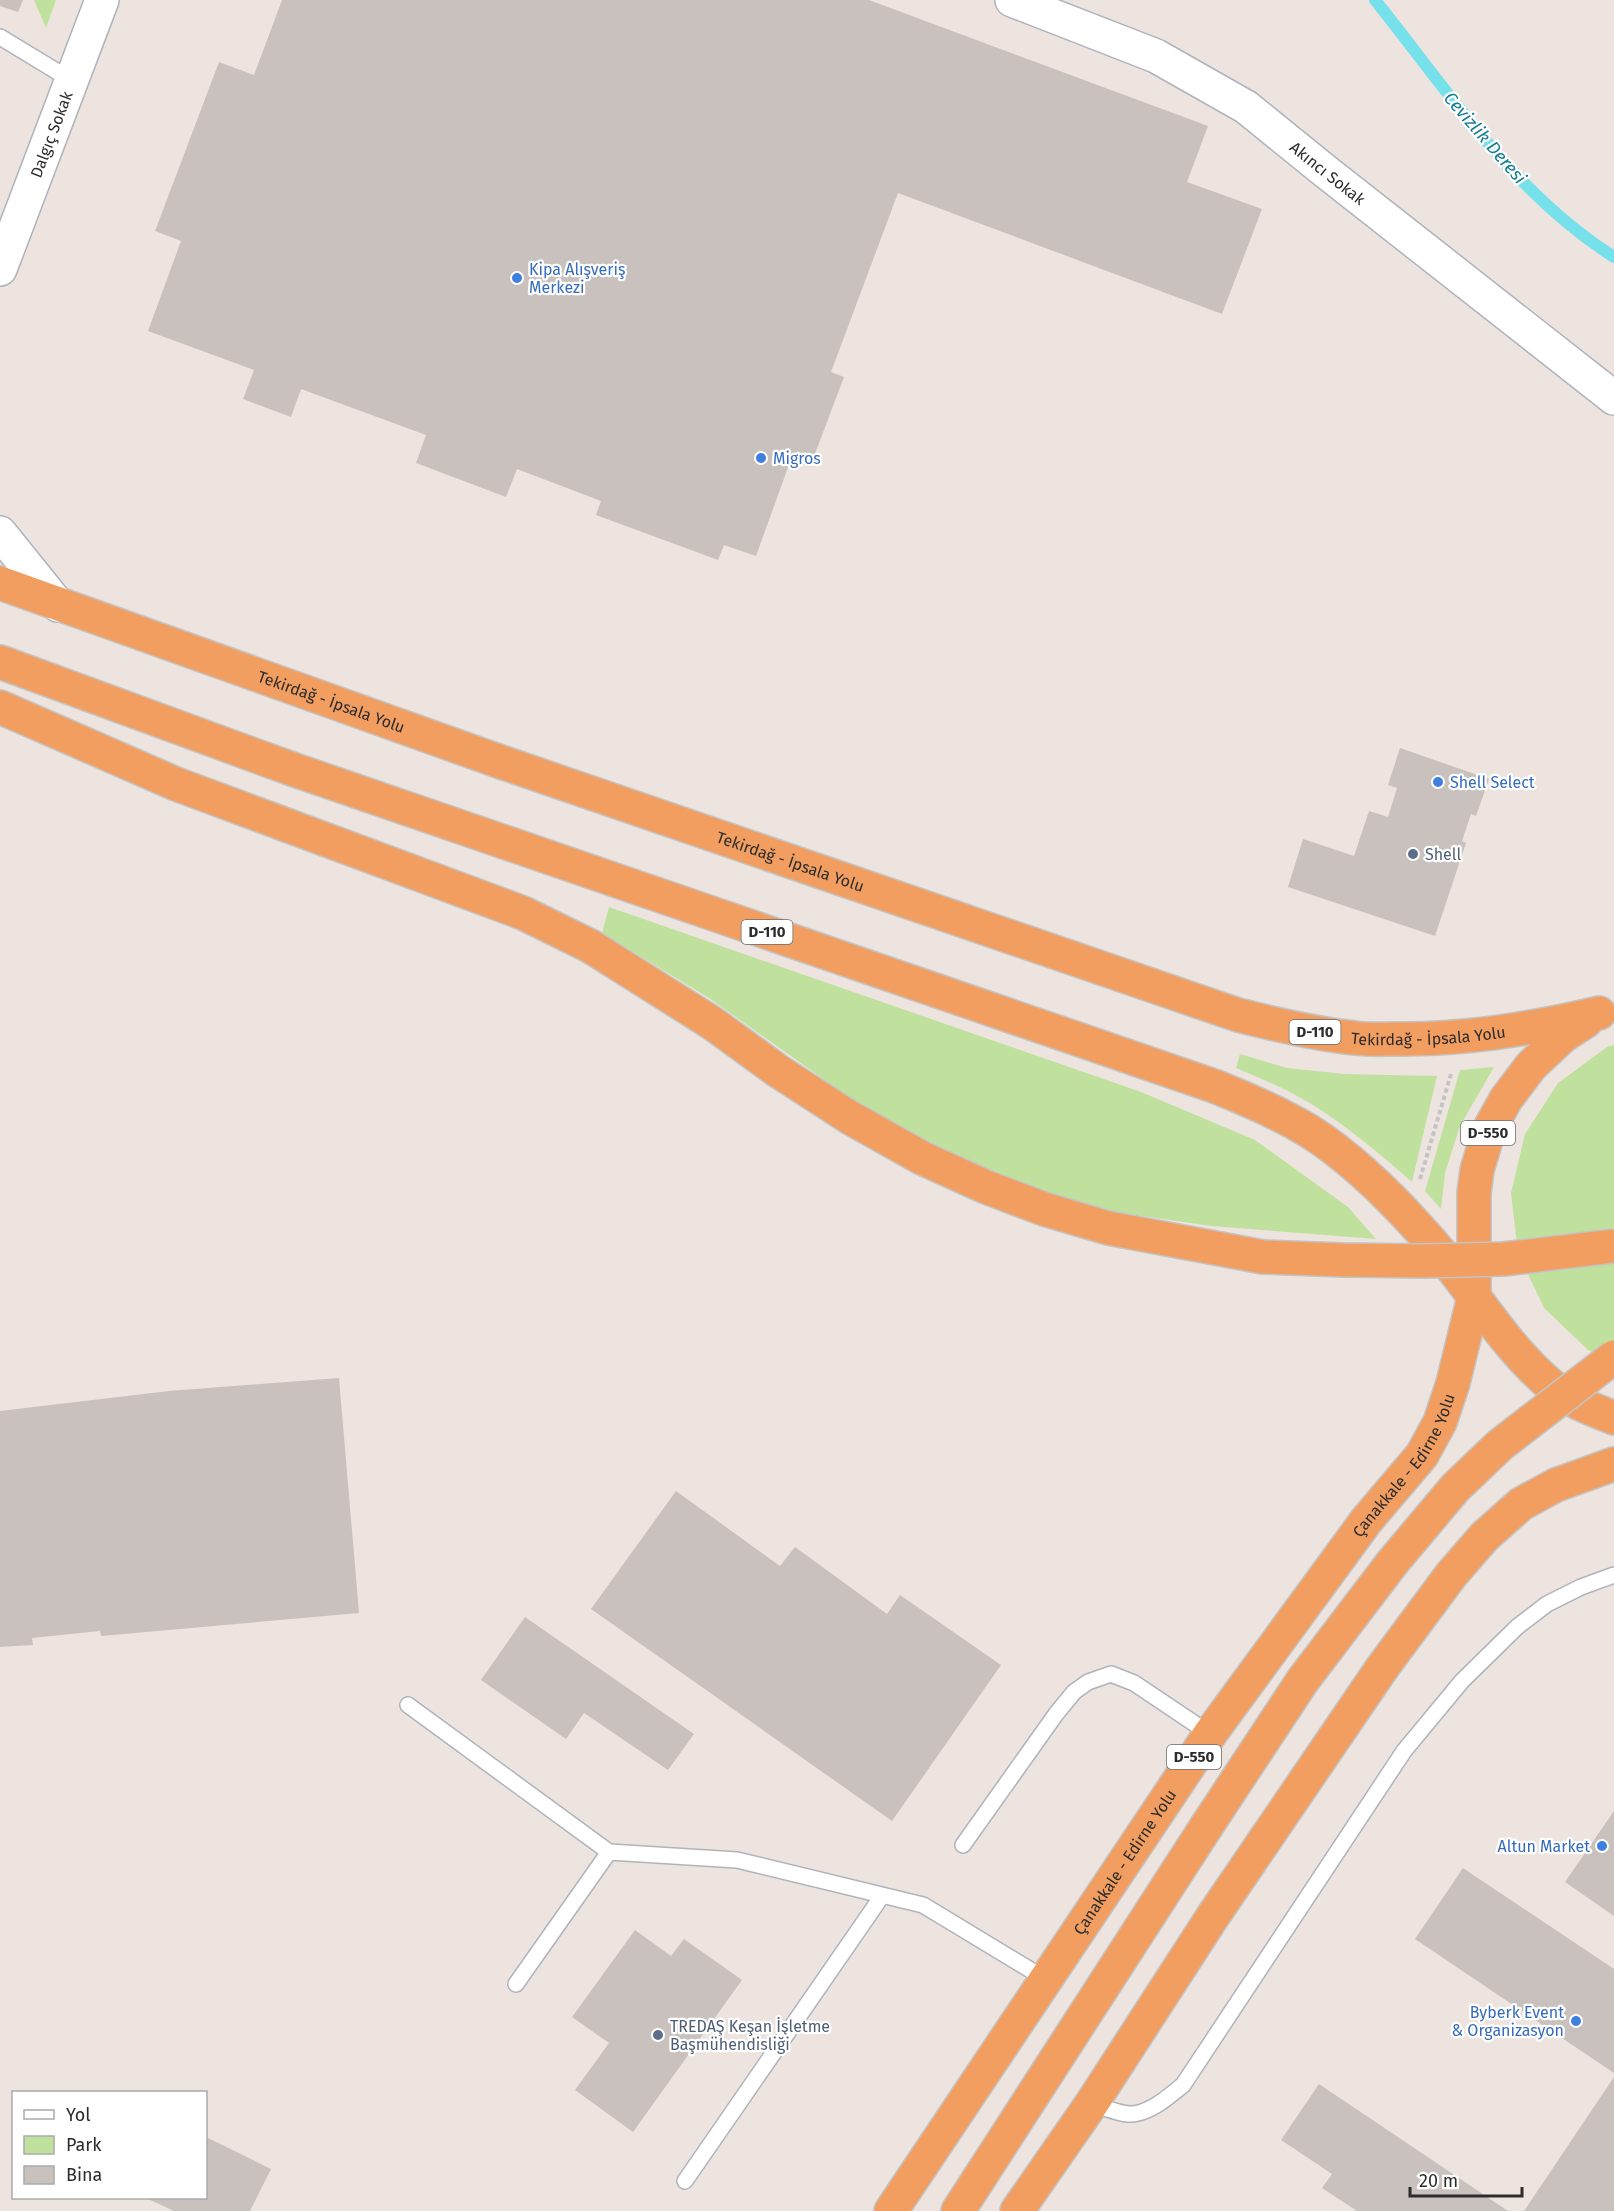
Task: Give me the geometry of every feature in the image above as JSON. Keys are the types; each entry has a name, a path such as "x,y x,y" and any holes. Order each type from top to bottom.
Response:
{"highway":[{"name":"Tekirdağ - İpsala Yolu","path":"0,583 501,762 1238,1015 1294,1029 1356,1038 1410,1039 1454,1038 1534,1028 1606,1011"},
{"name":"D-110","path":"0,662 292,769 1214,1086 1265,1107 1310,1132 1354,1164 1426,1235 1528,1364 1555,1389 1614,1418"},
{"path":"0,707 176,784 523,914 590,946 712,1023 778,1071 849,1117 922,1158 996,1191 1044,1209 1108,1228 1263,1257 1424,1261 1503,1258 1614,1246"},
{"name":"D-550","path":"1473,1297 1474,1193 1477,1170 1489,1130 1506,1099 1530,1066 1564,1035 1606,1011"},
{"name":"Çanakkale - Edirne Yolu","path":"891,2211 1210,1734 1366,1521 1422,1455 1440,1422 1453,1383 1473,1297"},
{"name":"D-550","path":"958,2211 1303,1680 1392,1563 1455,1488 1500,1445 1614,1357"},
{"path":"1017,2211 1092,2103 1213,1916 1330,1744 1382,1668 1451,1575 1484,1537 1521,1504 1556,1485 1614,1464"}],"street":[{"name":"Dalgıç Sokak","path":"0,269 102,0"},
{"name":"Akıncı Sokak","path":"1012,0 1156,56 1246,107 1614,398"},
{"path":"0,533 58,605"}],"lane":[{"path":"0,37 71,80"},
{"path":"1092,2103 1133,2114 1158,2104 1183,2085 1404,1751 1462,1681 1517,1626 1547,1604 1581,1587 1614,1575"},
{"path":"963,1845 1056,1714 1074,1692 1088,1682 1111,1674 1134,1683 1210,1734"},
{"path":"408,1705 609,1852 737,1860 923,1905 1047,1980"},
{"path":"516,1984 609,1852"},
{"path":"684,2181 882,1896"}],"path":[{"path":"1420,1182 1452,1070"}],"green space":[{"path":"34,0 56,0 46,28"},
{"path":"609,907 1141,1092 1255,1140 1348,1207 1376,1239 1211,1226 1108,1211 1009,1180 887,1124 709,998 602,933"},
{"path":"1614,1045 1614,1362 1588,1350 1544,1308 1518,1253 1511,1193 1525,1134 1558,1083 1607,1047"},
{"path":"1240,1054 1287,1068 1344,1074 1437,1076 1412,1182 1320,1109 1286,1090 1236,1068"},
{"path":"1494,1067 1460,1126 1445,1173 1441,1209 1425,1191 1460,1070"}],"building":[{"path":"0,0 23,0 18,12 0,6"},
{"name":"Kipa Alışveriş Merkezi","path":"282,0 869,0 1208,126 1187,182 1262,209 1222,314 898,193 831,372 844,377 810,467 791,459 756,556 724,545 718,560 596,515 601,501 517,469 506,497 416,463 426,435 301,389 291,417 243,399 254,370 148,331 181,241 155,231 219,62 254,75"},
{"path":"1400,748 1489,779 1476,816 1471,814 1462,841 1466,843 1435,936 1288,887 1303,839 1354,856 1369,811 1388,817 1397,788 1388,785"},
{"path":"339,1378 359,1613 101,1636 100,1631 32,1638 33,1645 0,1647 0,1411 169,1391"},
{"path":"676,1491 780,1566 795,1547 887,1614 900,1595 1001,1665 892,1821 591,1609"},
{"path":"525,1617 694,1734 668,1770 584,1713 566,1739 481,1680"},
{"name":"Altun Market","path":"1614,1811 1614,1916 1565,1882"},
{"name":"Byberk Event & Organizasyon","path":"1463,1868 1614,1969 1614,2073 1415,1939"},
{"name":"TREDAŞ Keşan İşletme Başmühendisliği","path":"635,1930 671,1956 684,1939 742,1980 633,2132 575,2090 609,2043 572,2017"},
{"path":"1614,2077 1614,2211 1524,2211"},
{"path":"1319,2084 1508,2211 1357,2211 1322,2188 1332,2174 1281,2140"},
{"path":"207,2137 271,2169 250,2211 174,2211 148,2199 207,2199"}],"waterway":[{"name":"Cevizlik Deresi","path":"1375,0 1456,105 1513,171 1577,231 1614,257"}],"place":[{"name":"Kipa Alışveriş Merkezi","path":"517,278"},
{"name":"Migros","path":"761,458"},
{"name":"Shell Select","path":"1438,782"},
{"name":"Shell","path":"1413,854"},
{"name":"Altun Market","path":"1602,1846"},
{"name":"Byberk Event & Organizasyon","path":"1576,2021"},
{"name":"TREDAŞ Keşan İşletme Başmühendisliği","path":"658,2035"}]}
